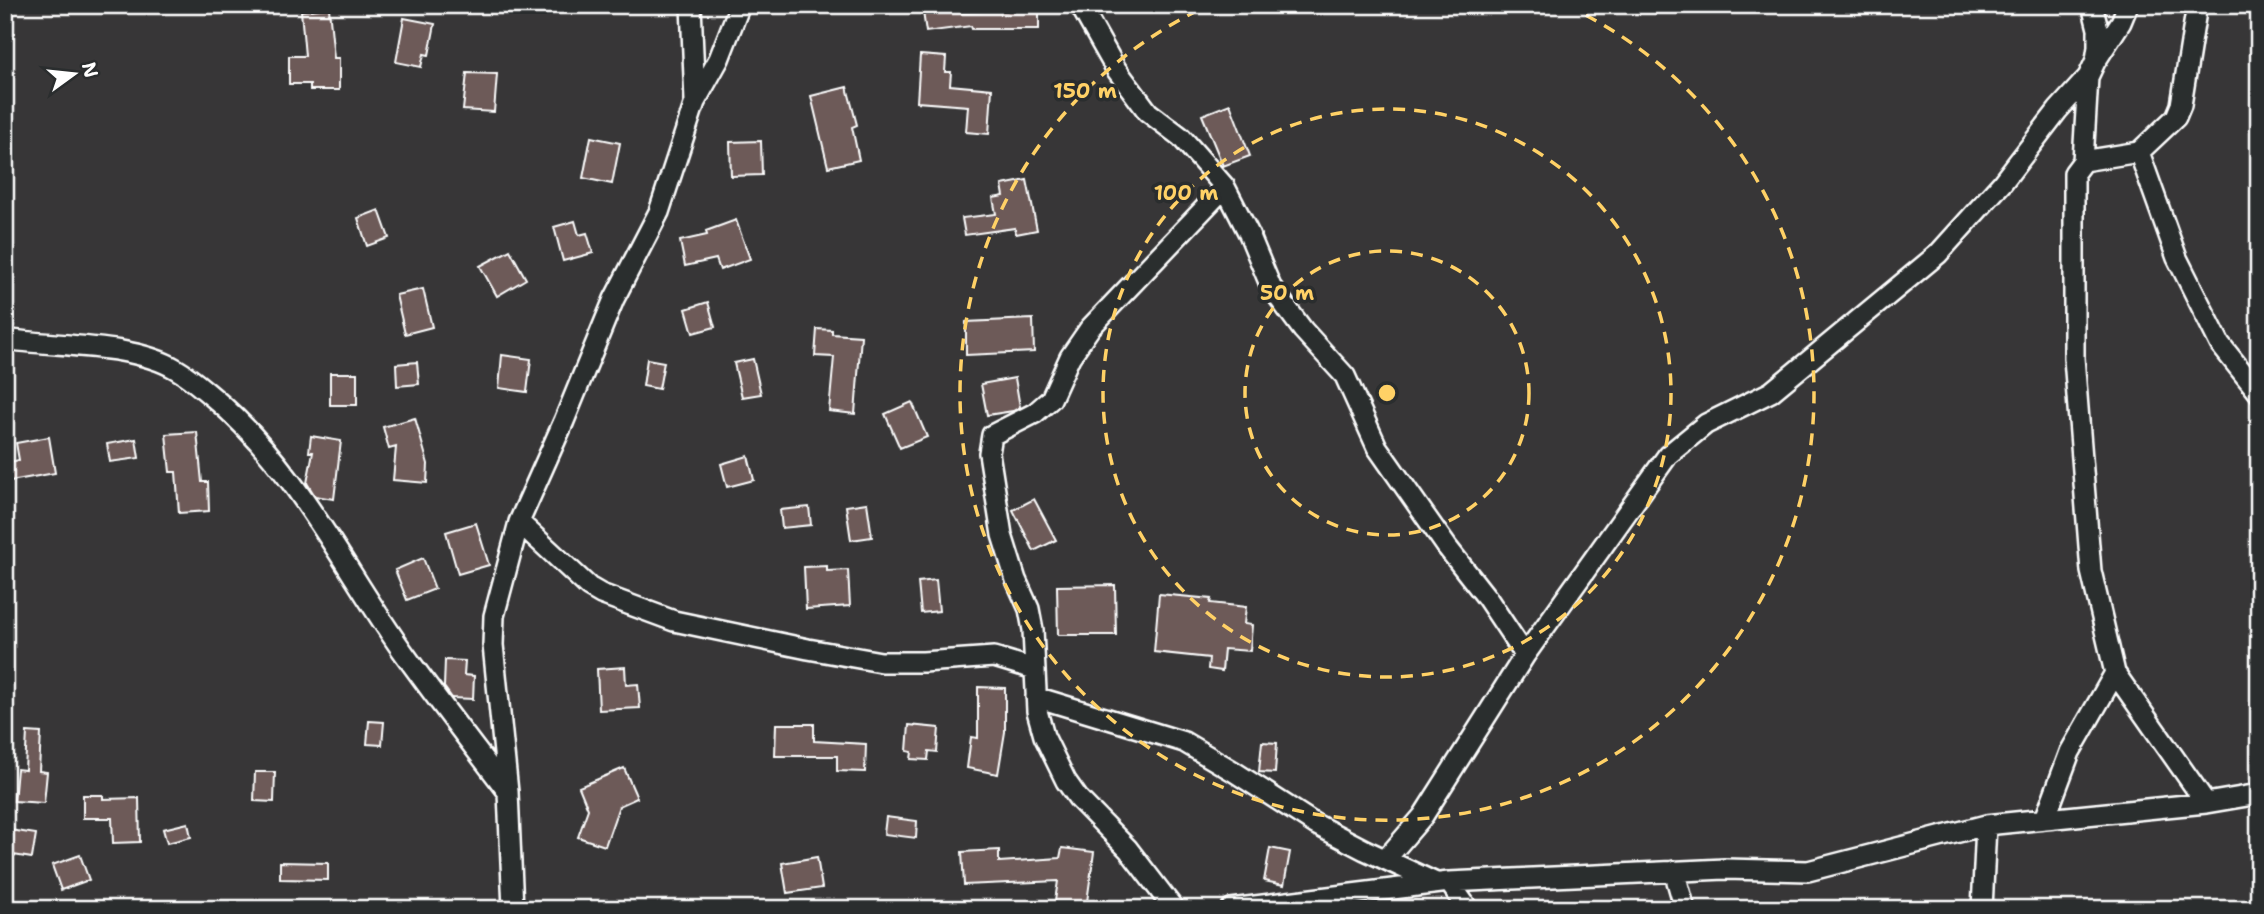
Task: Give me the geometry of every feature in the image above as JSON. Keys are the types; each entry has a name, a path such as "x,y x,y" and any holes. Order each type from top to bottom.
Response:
{"street":[{"path":"691,5 695,102"},
{"path":"513,909 508,792 493,645 494,616 519,522 614,299 659,212 695,102 719,59 740,5"},
{"path":"1080,5 1116,69 1148,112 1181,137 1225,187 1271,287 1303,330 1345,376 1377,447 1447,547 1488,598 1525,655"},
{"path":"2092,5 2098,29 2083,160 2074,173 2074,358 2091,571 2115,673 2206,803"},
{"path":"1386,859 1423,816 1525,655 1668,455 1706,424 1772,392 1938,254 2003,183 2092,68 2122,22 2128,5"},
{"path":"2083,160 2139,152 2176,117 2197,5"},
{"path":"694,36 719,59"},
{"path":"2139,152 2177,258 2220,344 2259,393"},
{"path":"1174,909 1128,849 1078,798 1066,782 1044,736 1037,711 1033,630 1029,609 1016,580 1002,535 989,453 992,435 1035,413 1051,399 1070,357 1090,328 1225,187"},
{"path":"5,338 128,353 157,360 176,369 224,407 247,428 282,469 406,656 508,792"},
{"path":"519,522 589,587 674,621 881,662 994,657 1034,669"},
{"path":"2045,819 2070,752 2115,673"},
{"path":"1036,697 1184,742 1315,824 1365,850 1443,882 1468,909"},
{"path":"1231,909 1443,882 1674,871 1808,871 1986,825 2206,803 2259,794"},
{"path":"1982,909 1986,825"},
{"path":"1674,871 1685,909"}],"building":[{"path":"928,5 957,5 961,7 962,13 1007,11 1007,5 1039,5 1039,29 972,29 971,26 926,32 923,12 928,11"},
{"path":"329,8 334,58 339,58 339,90 310,90 310,84 289,84 289,56 305,56 301,11"},
{"path":"404,18 435,24 429,55 424,54 421,67 396,62"},
{"path":"920,55 946,57 945,72 951,72 950,85 992,89 989,134 966,132 968,106 917,102"},
{"path":"467,73 497,74 494,112 463,110"},
{"path":"847,87 857,125 852,127 859,160 828,167 811,96"},
{"path":"1230,104 1250,156 1223,166 1202,115"},
{"path":"591,137 620,143 612,184 583,178"},
{"path":"761,141 762,175 731,176 730,142"},
{"path":"1027,180 1037,230 1016,234 1015,228 965,235 962,218 996,214 993,198 1004,196 1002,185"},
{"path":"379,210 389,238 367,246 358,218"},
{"path":"736,220 750,259 720,270 716,259 685,266 680,241 707,235 706,231"},
{"path":"575,221 579,235 587,233 593,253 563,261 554,227"},
{"path":"510,250 526,279 497,296 480,266"},
{"path":"423,289 432,327 405,334 396,295"},
{"path":"708,302 715,327 693,333 686,309"},
{"path":"1033,319 1034,352 966,355 966,322"},
{"path":"817,329 832,330 832,334 861,336 855,414 829,411 834,357 815,356"},
{"path":"502,355 531,359 527,392 499,388"},
{"path":"647,359 664,362 659,389 643,386"},
{"path":"753,359 761,394 742,397 734,363"},
{"path":"417,362 419,384 397,386 396,364"},
{"path":"330,373 357,373 357,405 330,405"},
{"path":"1015,378 1020,407 1013,411 987,415 981,384"},
{"path":"912,402 927,437 900,448 885,414"},
{"path":"415,418 428,464 427,483 393,480 396,447 389,449 383,427"},
{"path":"197,432 202,482 208,482 209,511 179,513 176,472 170,472 166,434"},
{"path":"311,436 341,441 334,499 315,496 307,483 313,452 309,452"},
{"path":"49,437 55,473 5,482 5,463 19,460 16,443"},
{"path":"136,439 139,458 110,462 107,444"},
{"path":"748,456 754,480 727,487 721,464"},
{"path":"1034,499 1056,540 1034,551 1013,510"},
{"path":"867,503 872,537 851,540 846,506"},
{"path":"809,507 811,525 782,528 780,510"},
{"path":"476,523 489,565 458,574 446,532"},
{"path":"423,558 435,589 407,600 395,570"},
{"path":"827,566 827,571 848,570 850,606 806,609 804,567"},
{"path":"936,580 939,611 921,613 918,582"},
{"path":"1115,585 1116,635 1058,635 1057,586"},
{"path":"1159,594 1211,599 1210,603 1246,607 1244,624 1252,625 1250,651 1224,649 1222,671 1208,669 1209,658 1154,652"},
{"path":"445,660 465,661 464,675 474,676 473,699 452,698 444,687"},
{"path":"625,667 626,685 638,684 640,708 599,710 597,669"},
{"path":"978,687 1005,688 1005,732 998,774 967,768 971,737 978,738"},
{"path":"369,721 384,722 382,745 367,744"},
{"path":"776,724 814,724 814,741 866,744 865,772 837,771 837,756 775,756"},
{"path":"909,725 939,728 937,752 929,751 928,760 911,759 912,752 907,751"},
{"path":"27,732 41,733 39,771 47,772 44,803 14,801 17,769 25,770"},
{"path":"1262,742 1277,743 1275,773 1259,772"},
{"path":"624,768 637,798 619,806 605,846 578,837 588,809 579,787"},
{"path":"255,772 275,772 274,802 254,801"},
{"path":"83,795 103,795 103,799 139,798 140,842 113,843 112,818 83,818"},
{"path":"886,817 917,821 916,838 884,834"},
{"path":"188,823 191,837 167,843 163,829"},
{"path":"10,830 36,834 32,858 7,854"},
{"path":"1062,848 1094,852 1086,909 1054,907 1058,881 964,885 962,852 999,850 999,862 1060,858"},
{"path":"1270,848 1290,852 1284,885 1264,881"},
{"path":"80,855 89,880 61,890 52,865"},
{"path":"817,857 822,888 787,893 782,863"},
{"path":"280,862 328,863 328,880 280,879"}]}
